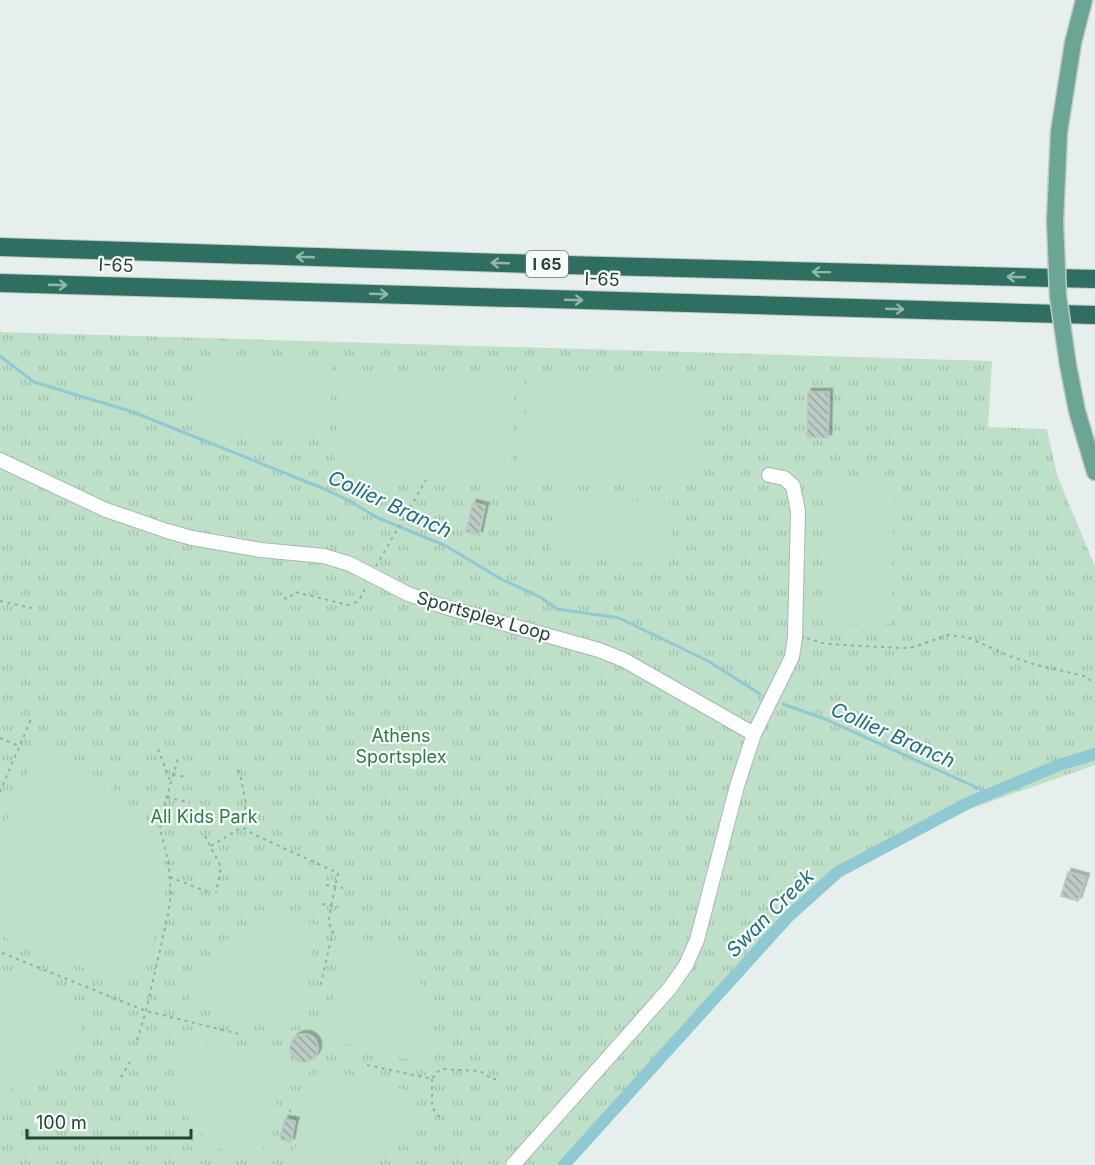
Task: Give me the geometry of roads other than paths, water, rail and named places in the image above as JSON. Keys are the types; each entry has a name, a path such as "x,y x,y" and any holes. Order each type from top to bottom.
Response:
{"highway":[{"name":"I 65","path":"0,247 1095,279"},
{"name":"I-65","path":"0,283 1095,315"}],"main road":[{"path":"1084,0 1073,43 1059,132 1055,221 1058,296 1068,365 1077,411 1095,472"}],"lane":[{"name":"Sportsplex Loop","path":"0,460 106,510 167,531 192,538 261,550 324,556 350,564 408,594 445,607 599,650 624,660 754,734"},
{"path":"513,1165 665,994 686,965 697,940 737,786 754,734 792,657 795,637 798,511 793,486 784,478 769,475"}],"waterway":[{"name":"Collier Branch","path":"0,356 34,382 133,412 322,488 376,517 446,546 501,579 540,597 557,609 619,618 708,661 760,694"},
{"name":"Collier Branch","path":"783,704 825,719 991,794"},
{"name":"Swan Creek","path":"564,1165 789,916 838,872 968,803 1059,765 1095,754"}],"park label":[{"name":"Athens Sportsplex","path":"401,745"},
{"name":"All Kids Park","path":"204,816"}]}
